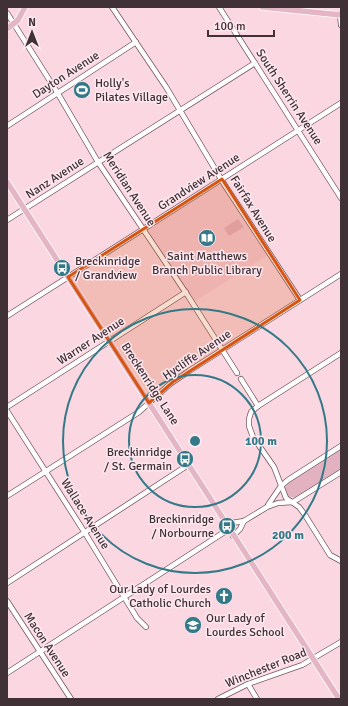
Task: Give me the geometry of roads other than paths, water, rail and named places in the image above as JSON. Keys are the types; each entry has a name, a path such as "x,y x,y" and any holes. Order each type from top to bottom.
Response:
{"main road":[{"path":"7,29 14,24 25,7"},
{"path":"262,7 305,9 341,14"},
{"name":"Breckenridge Lane","path":"7,182 338,699"}],"street":[{"name":"Fairfax Avenue","path":"112,7 136,42 300,300"},
{"name":"South Sherrin Avenue","path":"219,7 341,198"},
{"name":"Meridian Avenue","path":"7,13 57,92 98,162 186,292 237,373"},
{"path":"341,14 341,24"},
{"name":"Dayton Avenue","path":"7,126 57,92 136,42"},
{"name":"Nanz Avenue","path":"7,220 255,62"},
{"name":"Grandview Avenue","path":"7,316 341,103"},
{"name":"Hycliffe Avenue","path":"7,496 139,412 173,382 341,274"},
{"name":"Warner Avenue","path":"7,407 186,292"},
{"path":"341,353 258,406 251,412 248,422 253,437 274,467 286,498 293,502 305,515 330,555 341,561"},
{"path":"241,379 258,406"},
{"name":"Wallace Avenue","path":"7,412 46,471 137,618 146,627"},
{"path":"267,507 288,480 341,446"},
{"path":"7,582 188,465"},
{"path":"226,524 244,521 267,507 278,503 293,502 341,472"},
{"path":"234,536 244,521"},
{"path":"7,673 229,529"},
{"name":"Macon Avenue","path":"7,601 71,699"},
{"name":"Winchester Road","path":"218,699 248,684 313,660 341,642"},
{"path":"248,684 257,699"}],"place":[{"name":"Holly's Pilates Village","path":"82,90"},
{"name":"Saint Matthews Branch Public Library","path":"207,238"},
{"name":"Breckinridge / Grandview","path":"62,268"},
{"name":"Breckinridge / St. Germain","path":"185,459"},
{"name":"Breckinridge / Norbourne","path":"227,526"},
{"name":"Our Lady of Lourdes Catholic Church","path":"224,596"},
{"name":"Our Lady of Lourdes School","path":"193,625"}]}
